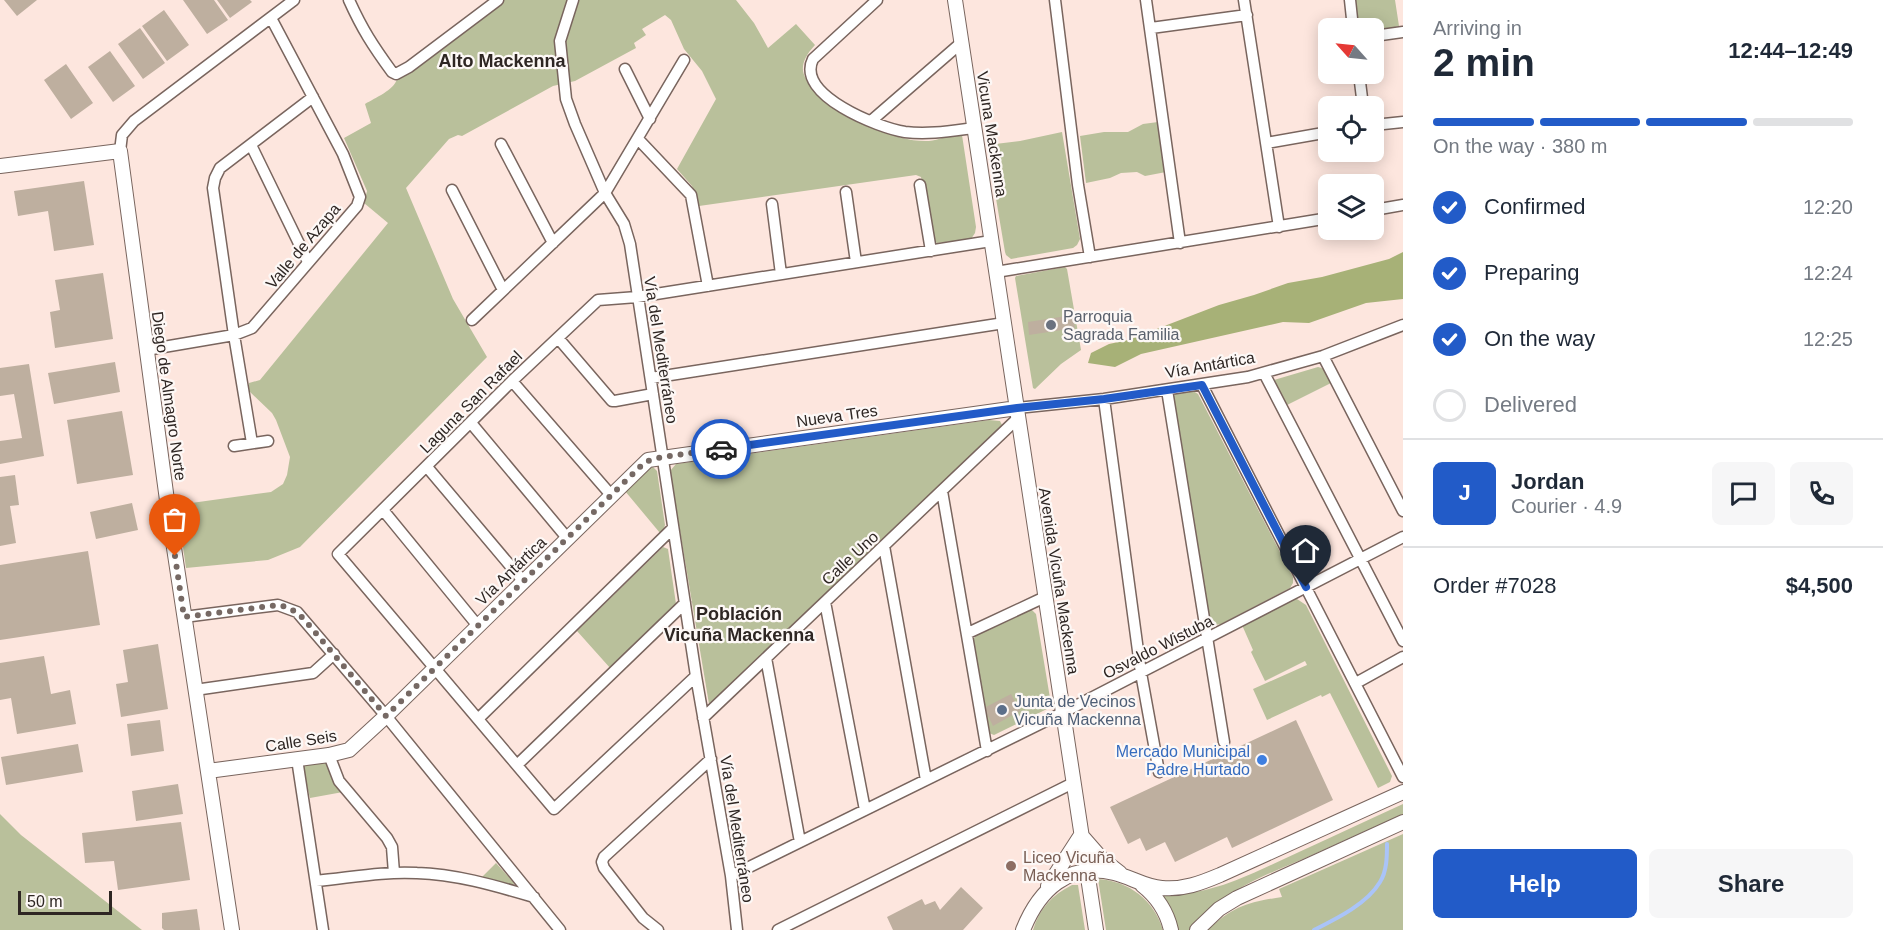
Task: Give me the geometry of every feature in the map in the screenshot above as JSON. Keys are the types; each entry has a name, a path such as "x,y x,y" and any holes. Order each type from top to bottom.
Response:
{"street":[{"path":"0,166 120,151 122,135 134,121 271,18 281,4 294,0"},
{"path":"349,0 376,51 396,74 409,67 498,0"},
{"name":"Vía del Mediterráneo","path":"573,0 560,41 566,99 605,193 627,233 696,676 731,876 737,930"},
{"path":"877,0 813,58 810,68 819,90 840,105 871,121 894,129 923,134 974,129"},
{"name":"Vicuna Mackenna","path":"955,0 996,272"},
{"path":"1055,0 1078,185 1090,257"},
{"path":"1146,0 1180,243"},
{"path":"1244,0 1279,227"},
{"path":"1350,0 1352,18"},
{"path":"1151,28 1246,15"},
{"name":"Valle de Azapa","path":"146,350 234,335 252,328 357,206 360,197 343,154 271,18"},
{"path":"1384,35 1403,32"},
{"path":"871,121 961,43"},
{"path":"472,320 605,193 684,60"},
{"path":"625,69 650,119"},
{"path":"252,443 213,188 220,168 313,97"},
{"path":"1384,124 1403,122"},
{"path":"1266,143 1318,134"},
{"path":"639,139 691,195 708,286"},
{"path":"501,144 553,243"},
{"path":"250,145 308,262"},
{"name":"Diego de Almagro Norte","path":"120,151 184,617 232,930"},
{"path":"920,185 931,251"},
{"path":"452,190 503,290"},
{"path":"846,192 856,262"},
{"path":"772,204 781,274"},
{"path":"1384,208 1403,205"},
{"path":"996,272 1318,220"},
{"name":"Laguna San Rafael","path":"434,668 338,554 597,300 637,297 991,241"},
{"name":"Avenida Vicuña Mackenna","path":"996,272 1096,930"},
{"path":"651,378 1004,323"},
{"name":"Vía Antártica","path":"1017,413 1202,385 1264,373 1323,356 1403,325"},
{"path":"558,338 612,400 653,394"},
{"path":"1323,356 1403,511"},
{"path":"1264,373 1403,641"},
{"path":"512,381 611,495"},
{"path":"1202,385 1403,777"},
{"path":"1167,390 1224,742"},
{"path":"1104,399 1141,673 1159,772"},
{"name":"Nueva Tres","path":"662,457 1017,413"},
{"name":"Calle Uno","path":"703,718 942,491 1017,413"},
{"path":"471,423 568,539"},
{"path":"234,446 268,441"},
{"name":"Vía Antártica","path":"386,716 645,462 662,457"},
{"path":"427,467 524,582"},
{"path":"942,491 987,751"},
{"path":"383,510 478,626"},
{"path":"478,719 673,528"},
{"name":"Osvaldo Wistuba","path":"731,876 987,751 1403,537"},
{"path":"884,546 926,780"},
{"path":"968,633 1045,597"},
{"path":"825,602 865,810"},
{"path":"517,765 685,603"},
{"path":"184,617 278,605 297,612 386,716 560,930"},
{"path":"195,690 313,673 334,654"},
{"path":"1356,683 1403,657"},
{"path":"766,658 800,842"},
{"path":"434,668 554,809 696,676"},
{"name":"Calle Seis","path":"208,771 329,755 349,750 386,716"},
{"path":"329,755 339,781 392,847 394,873"},
{"path":"297,759 323,930"},
{"path":"658,930 643,918 604,868 602,862 604,857 711,759"},
{"path":"778,930 1073,783"},
{"path":"1042,895 1058,882 1072,875 1086,872 1102,871 1163,888 1186,887 1201,883 1403,792"},
{"path":"1197,930 1219,909 1237,898 1403,822"},
{"path":"1014,930 1031,911 1081,835 1102,859 1153,895 1166,914 1171,930"},
{"path":"316,882 394,873 418,873 490,885 534,897"},
{"path":"1023,930 1031,911"}],"green space":[{"path":"503,0 736,0 754,23 768,48 796,24 815,45 807,55 803,73 812,86 820,92 878,130 897,136 916,141 929,141 962,135 975,233 971,239 937,243 934,241 921,177 916,175 699,206 692,186 677,169 716,99 702,71 684,49 671,20 665,15 642,29 646,35 634,43 636,48 575,81 553,86 462,136 458,135 449,139 406,188 453,299 487,357 300,547 268,560 186,568 177,505 271,492 283,484 290,457 276,420 272,413 249,391 249,383 260,380 388,223 364,203 367,191 344,138 371,123 365,104 388,90 397,79"},
{"path":"1355,0 1395,0 1399,26 1384,30 1384,18 1356,18"},
{"path":"1158,122 1166,172 1145,176 1137,172 1121,173 1086,183 1080,136 1104,132 1128,132 1143,124"},
{"path":"1062,132 1080,239 1073,248 1011,259 1005,252 987,145"},
{"path":"1403,252 1403,299 1366,303 1309,323 1283,322 1141,354 1115,367 1088,363 1091,353 1109,344 1128,340 1219,305 1288,283 1322,277 1389,259"},
{"path":"1065,267 1081,350 1061,364 1035,389 1015,278"},
{"path":"1318,367 1325,371 1331,383 1285,406 1274,380"},
{"path":"1193,391 1198,394 1293,577 1290,588 1215,625 1208,619 1171,400 1176,393"},
{"path":"989,420 1000,421 1002,425 999,430 709,704 670,471 676,464"},
{"path":"653,467 657,471 665,525 660,533 625,491 649,468"},
{"path":"663,547 668,549 676,604 611,669 577,631"},
{"path":"1297,599 1306,605 1392,776 1390,782 1378,788 1330,693 1267,720 1253,689 1307,665 1305,661 1265,681 1251,652 1253,650 1242,625 1289,600"},
{"path":"1031,609 1036,614 1050,698 1047,709 994,735 989,733 972,642 976,635"},
{"path":"327,761 332,777 343,792 310,798 302,766 304,763"},
{"path":"1403,804 1403,814 1261,877 1229,894 1202,916 1190,930 1177,930 1160,893 1197,892 1232,882"},
{"path":"0,814 21,835 142,930 0,930"},
{"path":"1403,834 1403,930 1208,930 1225,915 1242,906 1282,897 1279,889"},
{"path":"496,863 514,883 513,886 482,877"},
{"path":"1098,879 1120,884 1139,894 1147,901 1159,919 1163,930 1106,930"},
{"path":"1072,885 1078,885 1085,930 1033,930 1047,903"}],"building":[{"path":"4,0 37,0 17,16"},
{"path":"183,0 214,0 228,20 207,34"},
{"path":"217,0 250,0 252,2 230,18"},
{"path":"164,10 189,45 167,61 142,26"},
{"path":"140,28 165,63 143,79 118,44"},
{"path":"110,51 135,86 113,102 88,67"},
{"path":"66,64 93,103 71,119 44,80"},
{"path":"84,181 94,245 54,251 48,211 18,216 14,191"},
{"path":"103,273 113,339 55,348 50,312 60,310 55,280"},
{"name":"Parroquia Sagrada Familia","path":"1073,315 1075,328 1029,335 1028,322"},
{"path":"115,362 120,392 54,404 48,373"},
{"path":"29,364 44,456 0,464 0,441 22,438 14,394 0,396 0,368"},
{"path":"122,411 133,475 77,484 67,420"},
{"path":"15,475 19,505 10,506 16,543 0,546 0,477"},
{"path":"132,503 138,530 96,539 90,512"},
{"path":"88,551 100,625 0,640 0,565"},
{"path":"158,644 168,709 121,717 116,684 128,682 123,650"},
{"path":"44,656 51,694 70,690 76,724 17,734 11,698 0,700 0,663"},
{"name":"Junta de Vecinos Vicuña Mackenna","path":"1011,694 1020,711 993,726 984,708"},
{"path":"160,720 164,751 131,756 127,724"},
{"name":"Mercado Municipal Padre Hurtado","path":"1296,720 1333,800 1232,848 1227,837 1175,862 1165,842 1146,851 1140,838 1128,844 1110,807"},
{"path":"78,744 83,772 6,785 1,757"},
{"path":"178,784 183,814 136,821 132,791"},
{"path":"181,822 190,880 118,890 114,861 85,863 82,833"},
{"path":"961,887 983,908 963,930 893,930 887,917 922,899 925,905 935,901 940,910"},
{"path":"197,909 200,930 164,930 162,928 162,913"}],"waterway":[{"path":"1314,930 1350,910 1374,890 1384,873 1387,844"}],"way so far":[{"path":"175,556 184,617 278,605 290,608 303,618 386,716 645,462 662,457 721,449"}],"place":[{"name":"Parroquia Sagrada Familia","path":"1051,325"},
{"name":"Junta de Vecinos Vicuña Mackenna","path":"1002,710"},
{"name":"Mercado Municipal Padre Hurtado","path":"1262,760"},
{"name":"Liceo Vicuña Mackenna","path":"1011,866"}],"district":[{"name":"Alto Mackenna","path":"502,61"},
{"name":"Población Vicuña Mackenna","path":"739,624"}],"route":[{"path":"721,449 1202,385 1306,587"}]}
